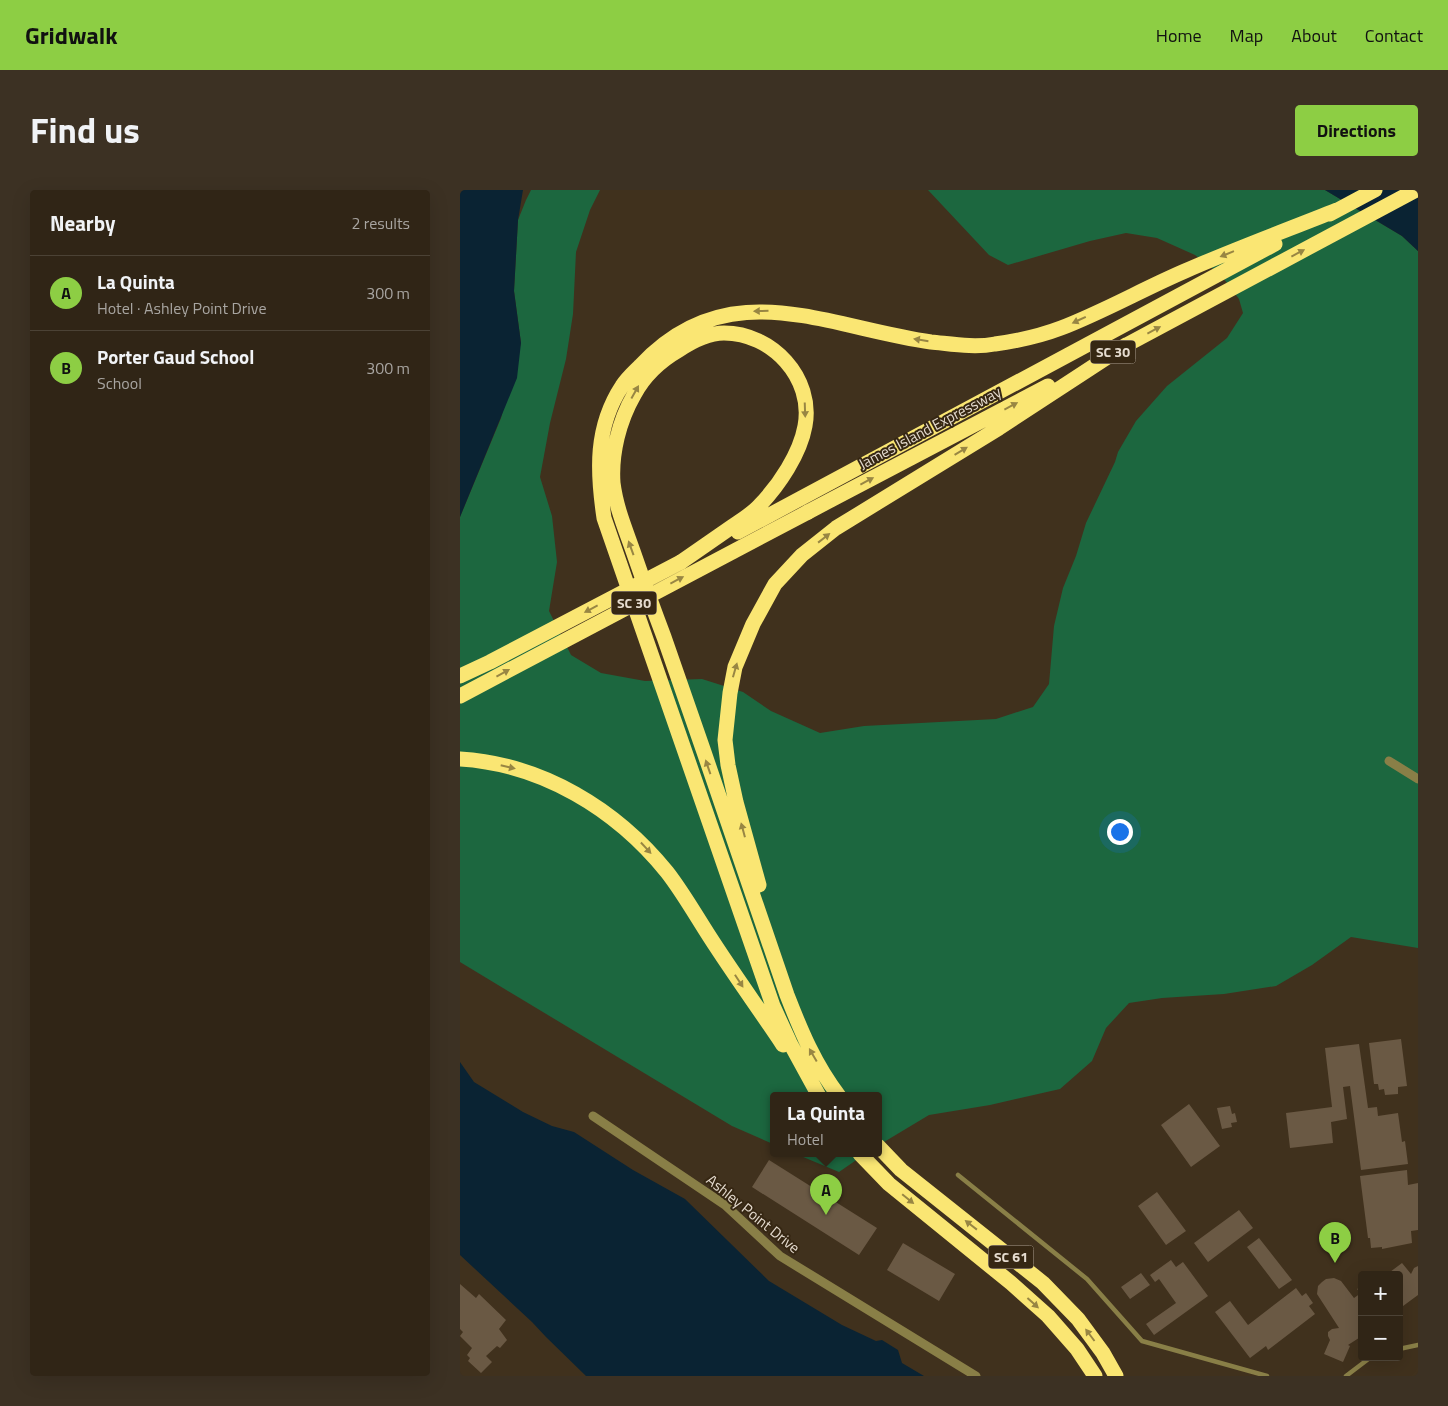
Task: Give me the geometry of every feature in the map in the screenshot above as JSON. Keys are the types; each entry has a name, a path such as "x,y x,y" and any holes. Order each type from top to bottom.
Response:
{"highway":[{"name":"James Island Expressway","path":"460,676 811,494 1375,190"},
{"name":"James Island Expressway","path":"460,696 1416,190"},
{"path":"816,1092 790,1044 773,1006 604,518 598,462 601,438 609,409 623,384 645,360 668,340 701,322 728,314 764,311 799,315 916,340 961,346 992,345 1035,337 1062,328 1186,270 1337,210"},
{"path":"681,562 758,508 788,469 805,426 805,402 799,378 781,356 748,336 722,333 692,342 666,358 641,382 627,408 620,429 613,457 613,482 616,505 787,995 807,1045 836,1092"},
{"path":"787,995 736,802 725,740 730,693 735,668 753,624 776,584 802,554 836,528 999,428 1126,345"},
{"path":"460,759 485,762 518,770 554,783 596,805 619,822 668,873 815,1092"},
{"name":"SC 61","path":"882,1151 901,1170 1043,1283 1078,1319 1116,1376"},
{"name":"SC 61","path":"863,1157 889,1184 1011,1283 1048,1316 1078,1349 1095,1376"}],"street":[{"path":"1389,761 1418,778"},
{"name":"Ashley Point Drive","path":"593,1116 725,1206 780,1256 976,1376"}],"lane":[{"path":"958,1175 1087,1279 1142,1341 1266,1376"},
{"path":"1403,1348 1418,1345"},
{"path":"1346,1376 1366,1361"}],"green space":[{"path":"531,190 600,190 590,210 576,252 573,314 566,359 550,423 540,477 552,516 557,562 549,611 571,655 601,673 645,681 702,679 743,692 771,711 820,733 864,726 996,719 1033,707 1049,684 1054,626 1063,588 1076,556 1086,523 1118,452 1136,421 1167,386 1227,338 1243,313 1239,299 1221,275 1195,255 1157,238 1126,233 1090,241 1008,265 989,255 928,190 1325,190 1402,236 1418,251 1418,948 1351,937 1312,965 1276,986 1224,994 1162,998 1129,1003 1106,1028 1092,1061 1060,1089 990,1105 929,1115 882,1143 882,1092 770,1092 770,1143 732,1126 460,962 460,517 501,418 521,343 514,291 518,220"},
{"path":"803,1157 861,1157 839,1172"}],"water":[{"path":"460,190 523,190 518,220 514,291 521,343 517,378 460,517"},
{"path":"1325,190 1418,190 1418,251 1402,236"},
{"path":"460,1062 474,1082 523,1112 552,1126 574,1132 633,1170 685,1199 769,1281 842,1325 876,1341 882,1340 898,1350 902,1363 924,1376 586,1376 532,1322 460,1255"}],"building":[{"path":"1401,1039 1407,1086 1398,1087 1398,1094 1385,1095 1384,1089 1379,1090 1378,1084 1374,1084 1369,1043"},
{"path":"1359,1044 1368,1108 1377,1107 1378,1116 1398,1113 1402,1142 1405,1141 1408,1164 1361,1170 1350,1086 1343,1087 1347,1119 1331,1122 1333,1143 1290,1148 1286,1113 1332,1107 1325,1048"},
{"path":"1189,1104 1220,1146 1191,1167 1161,1125"},
{"path":"1230,1106 1232,1114 1235,1113 1237,1122 1231,1123 1232,1127 1222,1129 1217,1108"},
{"path":"769,1160 877,1228 859,1255 752,1187"},
{"path":"1407,1170 1408,1185 1418,1183 1418,1230 1411,1231 1412,1243 1382,1249 1382,1247 1371,1248 1360,1176"},
{"path":"1157,1192 1186,1231 1166,1245 1138,1206"},
{"path":"1239,1210 1253,1228 1208,1262 1194,1243"},
{"path":"1259,1238 1292,1280 1279,1289 1247,1247"},
{"path":"903,1243 955,1274 939,1301 887,1270"},
{"path":"1171,1260 1176,1267 1183,1262 1208,1296 1154,1335 1146,1324 1176,1303 1159,1279 1155,1282 1150,1275"},
{"path":"1402,1263 1411,1274 1414,1268 1418,1266 1418,1295 1403,1306 1403,1271 1391,1271"},
{"path":"1141,1273 1150,1285 1130,1299 1121,1287"},
{"path":"1334,1278 1341,1281 1354,1298 1358,1295 1358,1339 1348,1345 1350,1346 1343,1362 1324,1354 1330,1340 1328,1332 1339,1328 1317,1294 1318,1286 1326,1279"},
{"path":"460,1284 476,1298 479,1294 506,1320 499,1329 507,1340 500,1348 497,1346 486,1356 492,1362 481,1373 468,1361 470,1358 467,1355 472,1348 460,1336 463,1332 460,1329"},
{"path":"1296,1288 1302,1296 1306,1293 1313,1303 1309,1306 1315,1314 1268,1350 1266,1346 1250,1358 1215,1312 1230,1301 1248,1325"}],"place":[{"name":"La Quinta","path":"826,1215"},
{"name":"Porter Gaud School","path":"1335,1263"}]}
